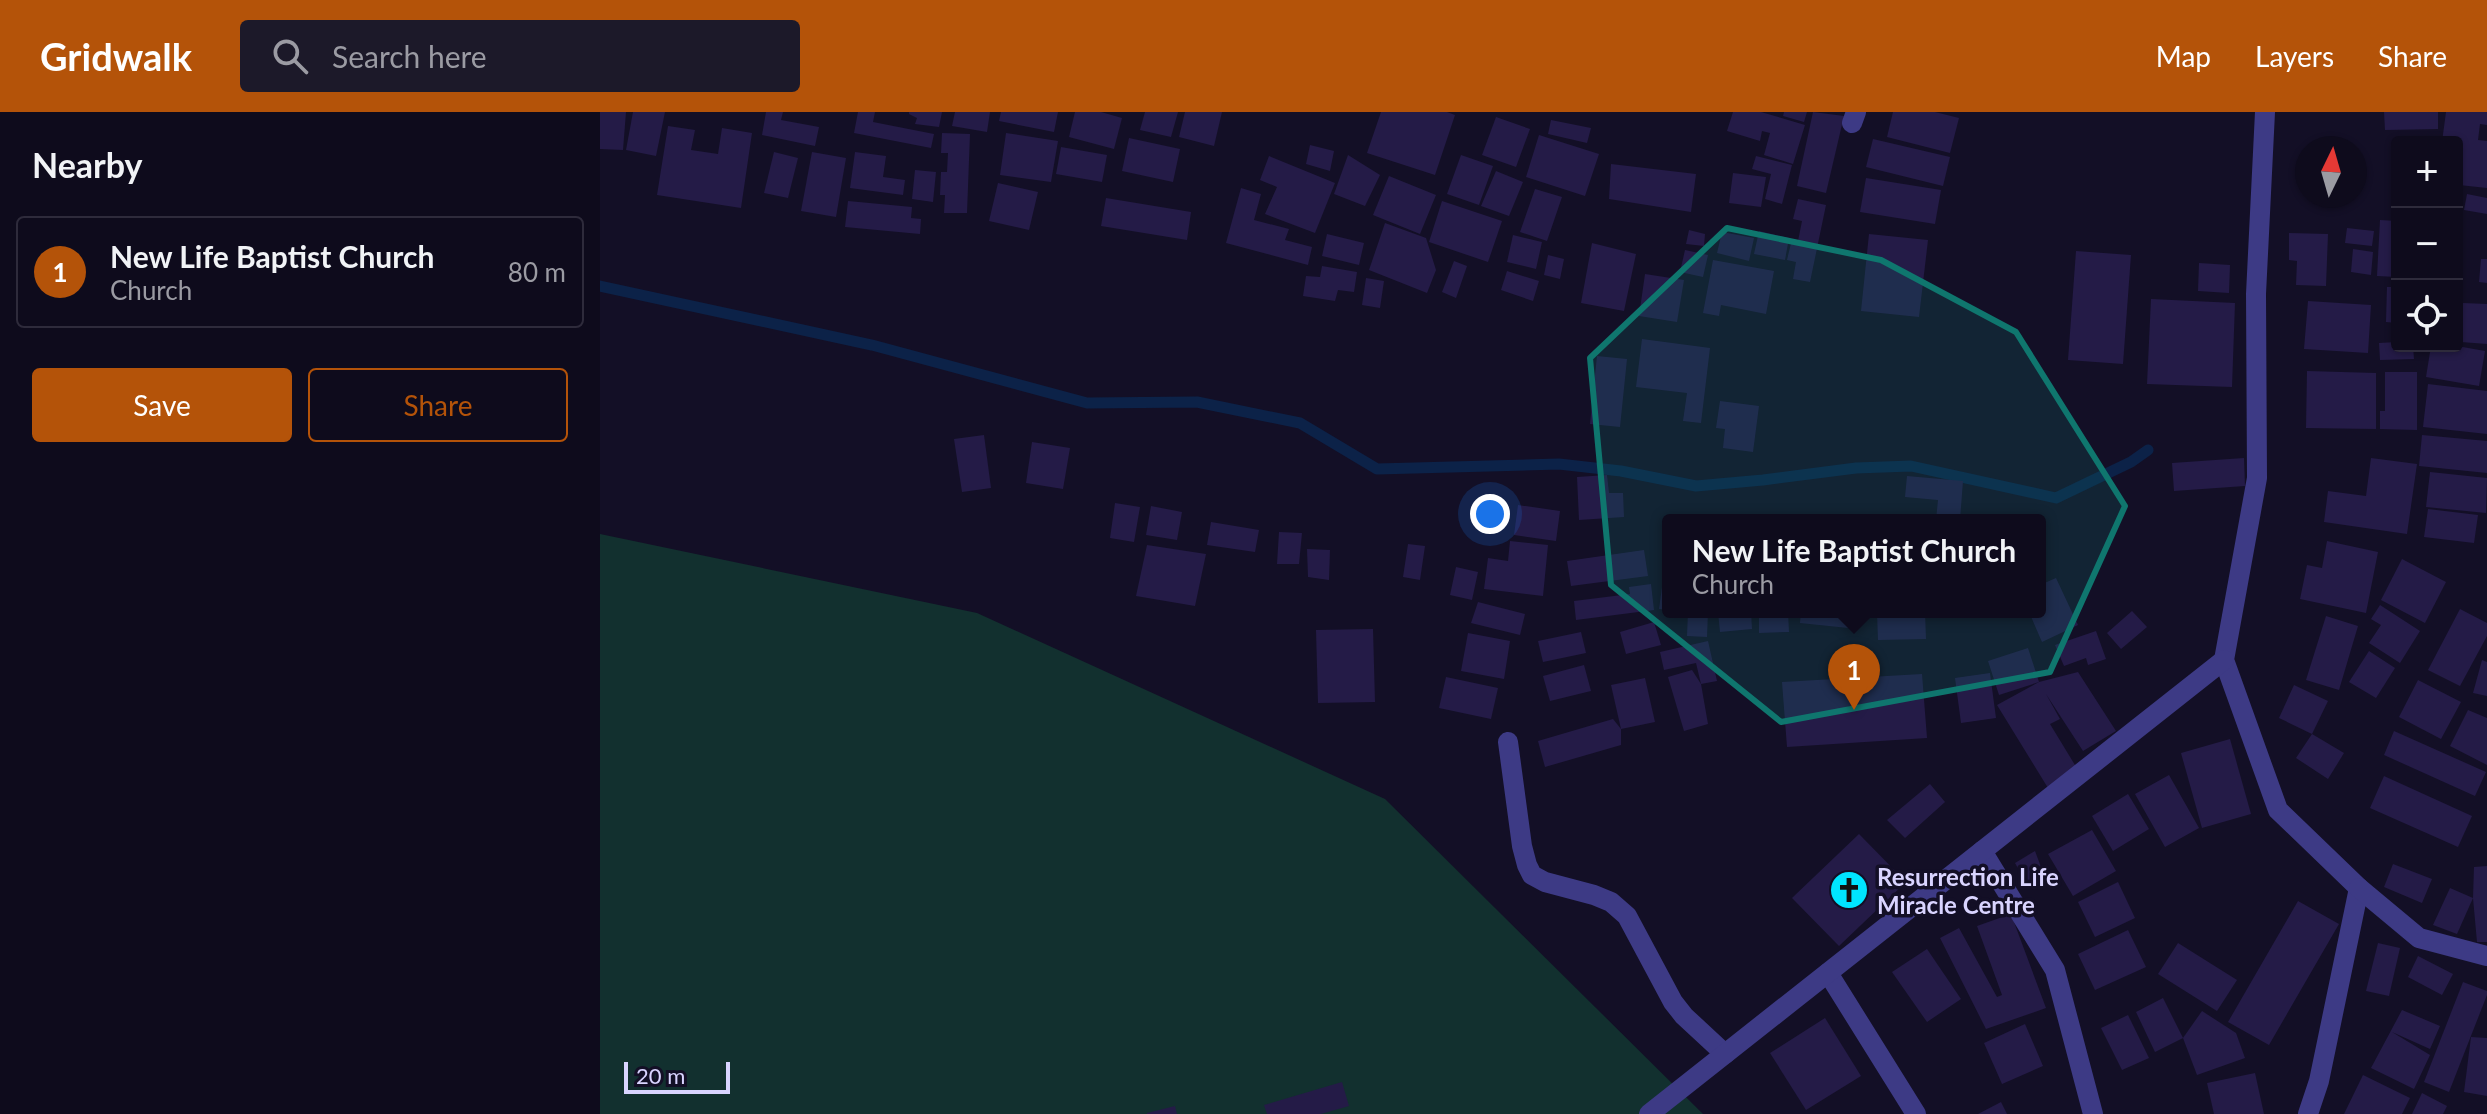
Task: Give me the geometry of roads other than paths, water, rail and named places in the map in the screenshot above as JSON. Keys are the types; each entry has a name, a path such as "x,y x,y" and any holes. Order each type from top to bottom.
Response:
{"street":[{"path":"2265,112 2256,294 2257,478 2224,660 2278,810 2359,888 2419,938 2487,956"},
{"path":"1649,1114 2224,660"},
{"path":"1508,742 1522,846 1532,875 1545,882 1611,902 1627,916 1673,1002 1725,1054"},
{"path":"1982,851 2055,970 2093,1114"},
{"path":"2308,1114 2319,1081 2359,888"},
{"path":"1828,973 1916,1114"}],"waterway":[{"path":"600,286 872,345 1087,403 1197,402 1300,423 1377,469 1559,464 1621,471 1696,486 1856,468 1911,466 2056,498 2131,462 2148,450"}],"place":[{"name":"New Life Baptist Church","path":"1854,710"},
{"name":"Resurrection Life Miracle Centre","path":"1849,890"}]}
